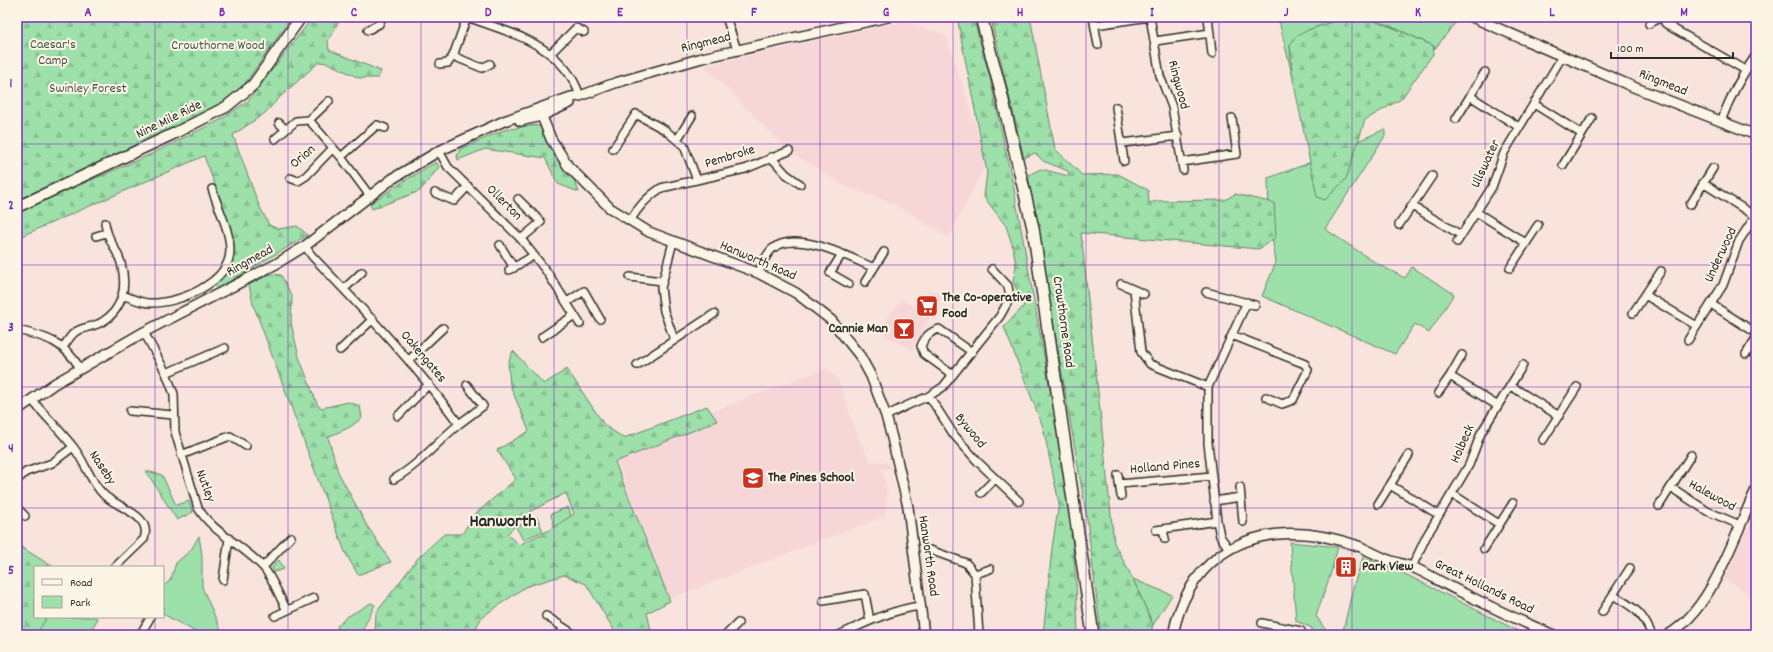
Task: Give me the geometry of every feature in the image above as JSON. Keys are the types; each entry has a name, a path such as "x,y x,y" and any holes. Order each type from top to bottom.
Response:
{"main road":[{"name":"Nine Mile Ride","path":"17,207 173,134 226,107 253,85 301,17"},
{"name":"Crowthorne Road","path":"981,17 1004,103 1033,228 1093,635"}],"street":[{"path":"368,30 379,24 382,17"},
{"path":"440,64 448,63 453,56 467,17 487,20 550,54 573,77 580,96"},
{"path":"726,17 737,50"},
{"name":"Ringmead","path":"17,410 80,368 144,332 239,284 305,246 392,179 439,151 490,129 504,121 540,112 571,97 580,96 623,81 702,58 858,20 888,17"},
{"path":"1093,17 1098,45"},
{"name":"Ringwood","path":"1095,25 1150,17 1160,76 1172,107 1183,170"},
{"path":"1208,17 1212,54"},
{"path":"1649,24 1662,17 1665,23 1674,30 1745,70"},
{"name":"Ringmead","path":"1477,18 1562,57 1756,135"},
{"path":"550,54 576,28 584,32"},
{"name":"Ringwood","path":"1155,41 1210,33"},
{"path":"1721,121 1731,95 1745,70 1756,55"},
{"path":"453,56 482,68 490,64"},
{"name":"Ullswater","path":"1457,242 1492,187 1504,153 1562,57"},
{"path":"1456,119 1485,72"},
{"path":"1470,96 1519,127"},
{"name":"Orion","path":"275,140 285,129 296,121 309,120 329,101"},
{"path":"1534,104 1582,134"},
{"path":"1116,107 1123,143 1124,161"},
{"name":"Hanworth Road","path":"540,112 551,139 568,166 595,194 630,221 673,242 758,273 796,293 831,320 866,366 886,416 908,507 924,635"},
{"name":"Pembroke","path":"613,149 636,114 684,146 697,180"},
{"path":"677,140 692,116"},
{"path":"1182,162 1238,154 1232,118"},
{"path":"1563,165 1592,118"},
{"name":"Orion","path":"309,120 341,157 370,196"},
{"path":"279,123 285,129"},
{"path":"341,157 370,129 377,125 385,128"},
{"path":"1123,143 1178,136"},
{"name":"Orion","path":"290,178 298,181 306,176 333,148"},
{"name":"Ollerton","path":"439,151 448,167 521,239 567,302 573,316 580,324"},
{"name":"Pembroke","path":"630,221 638,208 650,195 674,184 745,169 771,157 789,151"},
{"name":"Pembroke","path":"771,157 786,174 800,184"},
{"path":"1690,205 1713,168"},
{"path":"1399,226 1432,176"},
{"name":"Underwood","path":"1688,340 1723,285 1740,241 1755,216 1703,183"},
{"name":"Ollerton","path":"435,192 454,201 468,186"},
{"path":"124,296 149,303 163,302 197,292 214,282 224,267 230,251 227,234 212,189"},
{"name":"Ollerton","path":"518,199 540,222 521,239"},
{"path":"208,203 216,201"},
{"path":"1412,206 1461,235"},
{"path":"1476,212 1526,243"},
{"path":"540,222 547,216"},
{"path":"63,347 78,330 96,326 107,319 116,310 124,296 124,277 120,261 106,233 105,224"},
{"path":"1510,268 1538,225"},
{"path":"96,236 106,233"},
{"path":"673,242 660,288 664,311 674,339"},
{"path":"758,273 770,250 788,242 816,245 842,254 874,268"},
{"path":"500,245 512,269 534,256"},
{"name":"Oakengates","path":"305,246 312,256 373,319 409,360 460,424"},
{"path":"865,282 884,252"},
{"path":"842,254 830,273 849,284"},
{"path":"886,416 929,396 943,387 1000,316 1010,298 1008,286 992,269"},
{"path":"1633,313 1661,271"},
{"path":"344,289 362,272"},
{"path":"630,277 662,281"},
{"path":"1121,284 1144,294"},
{"path":"1134,290 1141,352 1145,358 1150,364 1208,387"},
{"path":"567,302 584,291 600,319"},
{"path":"1206,292 1255,305"},
{"path":"1645,294 1697,326"},
{"name":"Holland Pines","path":"1229,550 1220,536 1214,501 1208,443 1208,387 1247,302"},
{"name":"Underwood","path":"1711,304 1756,333"},
{"path":"637,365 674,339 714,314"},
{"path":"542,337 573,316"},
{"path":"340,350 373,319"},
{"path":"409,360 443,328"},
{"path":"953,376 924,354 921,346 925,338 932,331 939,329 972,352"},
{"path":"17,330 42,336 63,347 70,353 80,368"},
{"name":"Nutley","path":"144,332 166,373 174,394 173,415 181,455 198,508 212,525 263,567 287,610"},
{"path":"1232,335 1305,364 1308,370 1293,400 1282,404 1266,397"},
{"path":"1746,354 1756,338"},
{"path":"166,373 225,348"},
{"path":"1438,393 1462,355"},
{"name":"Holbeck","path":"1412,567 1426,537 1469,465 1480,433 1524,365"},
{"path":"1450,376 1498,406"},
{"path":"398,416 429,384"},
{"path":"394,479 410,470 434,446 483,406 467,385"},
{"path":"1511,386 1559,416"},
{"path":"1543,440 1577,387"},
{"name":"Bywood","path":"929,396 954,435 1019,501"},
{"name":"Naseby","path":"32,400 73,447 104,495 136,515 145,527 146,534 144,539 116,566"},
{"path":"130,411 173,415"},
{"name":"Nutley","path":"181,455 230,436 246,446"},
{"name":"Naseby","path":"17,480 26,472 52,463 73,447"},
{"path":"1378,504 1409,454"},
{"name":"Halewood","path":"1659,506 1672,488 1691,455"},
{"name":"Holland Pines","path":"1118,475 1121,496"},
{"name":"Holland Pines","path":"1119,484 1212,476"},
{"path":"981,493 996,479"},
{"path":"1390,484 1439,515"},
{"path":"1240,487 1244,522"},
{"name":"Halewood","path":"1672,488 1707,511 1740,525"},
{"path":"1668,635 1680,628 1703,601 1756,491"},
{"path":"1452,494 1500,524"},
{"path":"1214,501 1241,497"},
{"path":"1484,550 1513,502"},
{"path":"17,508 25,516"},
{"path":"1165,539 1160,529 1217,521"},
{"name":"Great Hollands Road","path":"1173,635 1183,601 1191,586 1209,565 1229,550 1251,540 1274,534 1299,533 1336,539 1412,567 1523,623 1554,635"},
{"path":"263,567 291,537"},
{"path":"223,580 229,538"},
{"path":"930,550 966,563 975,574 979,635"},
{"path":"1602,612 1630,568"},
{"path":"975,574 990,569"},
{"path":"823,601 865,594 870,621"},
{"path":"1613,595 1635,609 1644,618 1652,635"},
{"path":"275,616 314,598"},
{"path":"839,635 870,621 911,607 921,606"},
{"path":"546,616 572,633"},
{"path":"140,635 150,618"},
{"path":"726,635 738,623"},
{"path":"1262,623 1301,631 1300,635"},
{"path":"559,635 564,628"}],"shaded area":[{"path":"904,21 946,35 987,161 949,237 893,203 847,187 789,151 705,66"},
{"path":"930,289 942,296 911,350 880,331 901,299 917,308"},
{"name":"The Pines School","path":"827,368 838,380 860,442 871,462 888,462 891,469 880,469 887,487 885,516 669,599 613,449"},
{"path":"1756,509 1756,598 1724,579"}],"green space":[{"name":"Swinley Forest","path":"17,17 292,17 241,89 215,109 17,200"},
{"path":"313,17 341,17 328,41 329,50 381,71 378,78 359,78 328,63 319,62 280,97 265,113 233,135 258,203 269,225 278,229 297,226 308,235 217,289 215,285 231,263 233,248 228,222 204,156 17,238 17,212 147,156 222,119 248,101"},
{"path":"957,17 973,17 990,78 1013,184 1067,483 1076,581 1078,635 1043,635 1052,548 1059,503 1043,427 1004,327 1024,306 1013,281 1016,266 1013,247 1006,226 984,197 987,172"},
{"path":"1006,17 1030,17 1055,149 1082,175 1118,174 1148,190 1149,203 1158,201 1225,200 1235,194 1274,203 1276,237 1259,249 1081,233 1114,543 1133,579 1153,625 1150,635 1101,635 1087,519 1028,175 1041,169 1069,176 1068,171 1043,161 1035,153 1024,158 992,24"},
{"path":"1278,17 1346,17 1308,30 1290,46 1292,74"},
{"path":"1346,17 1380,23 1434,46 1433,54 1401,99 1365,120 1346,179 1325,200 1317,197 1292,74 1290,46 1294,38 1308,30"},
{"path":"1354,17 1460,17 1434,50 1434,46 1386,24"},
{"path":"535,125 541,127 573,177 579,192 558,184 545,158 485,149 458,160 457,156 460,149 504,130"},
{"path":"1385,129 1385,136 1325,229 1376,263 1405,278 1412,267 1454,294 1429,333 1415,324 1395,354 1262,296 1276,262 1269,217 1268,178 1304,165"},
{"path":"436,162 439,167 420,191 372,209 370,204"},
{"path":"270,274 281,275 292,296 291,323 299,357 318,406 322,408 348,402 360,406 362,418 350,427 328,437 338,472 366,524 391,562 358,575 345,552 253,304 249,285"},
{"path":"513,351 544,384 567,369 605,426 624,438 707,406 717,421 615,462 670,601 647,613 652,635 617,635 586,584 564,575 525,587 482,617 472,635 375,635 376,613 418,558 444,534 462,534 474,515 516,479 497,450 529,431 510,385 508,363","holes":["566,493 574,514 551,529 519,545 507,534 531,511"]},
{"path":"146,471 162,475 176,505 189,501 193,512 177,520"},
{"path":"568,507 573,521 555,532 551,514"},
{"path":"537,517 543,531 523,540 516,527"},
{"path":"199,536 202,556 202,587 223,635 201,635 164,615 164,586 171,579 176,563 191,550"},
{"path":"1290,542 1338,547 1316,616 1329,635 1312,635 1312,628 1296,621"},
{"path":"21,547 51,566 34,566 34,618 46,618 36,635 17,635 17,551"},
{"path":"1363,557 1399,571 1526,635 1342,635 1354,584"},
{"path":"279,560 284,569 274,572 272,567"},
{"path":"1133,579 1172,595 1153,625"},
{"path":"371,603 375,605 360,635 341,635 337,626 345,618"},
{"path":"34,618 96,618 97,620 88,635 17,635"}],"place":[{"name":"The Co-operative Food","path":"927,306"},
{"name":"Cannie Man","path":"904,329"},
{"name":"The Pines School","path":"753,478"},
{"name":"Park View","path":"1346,567"}],"district":[{"name":"Hanworth","path":"503,522"}],"park label":[{"name":"Crowthorne Wood","path":"218,46"},
{"name":"Caesar's Camp","path":"53,54"}]}
